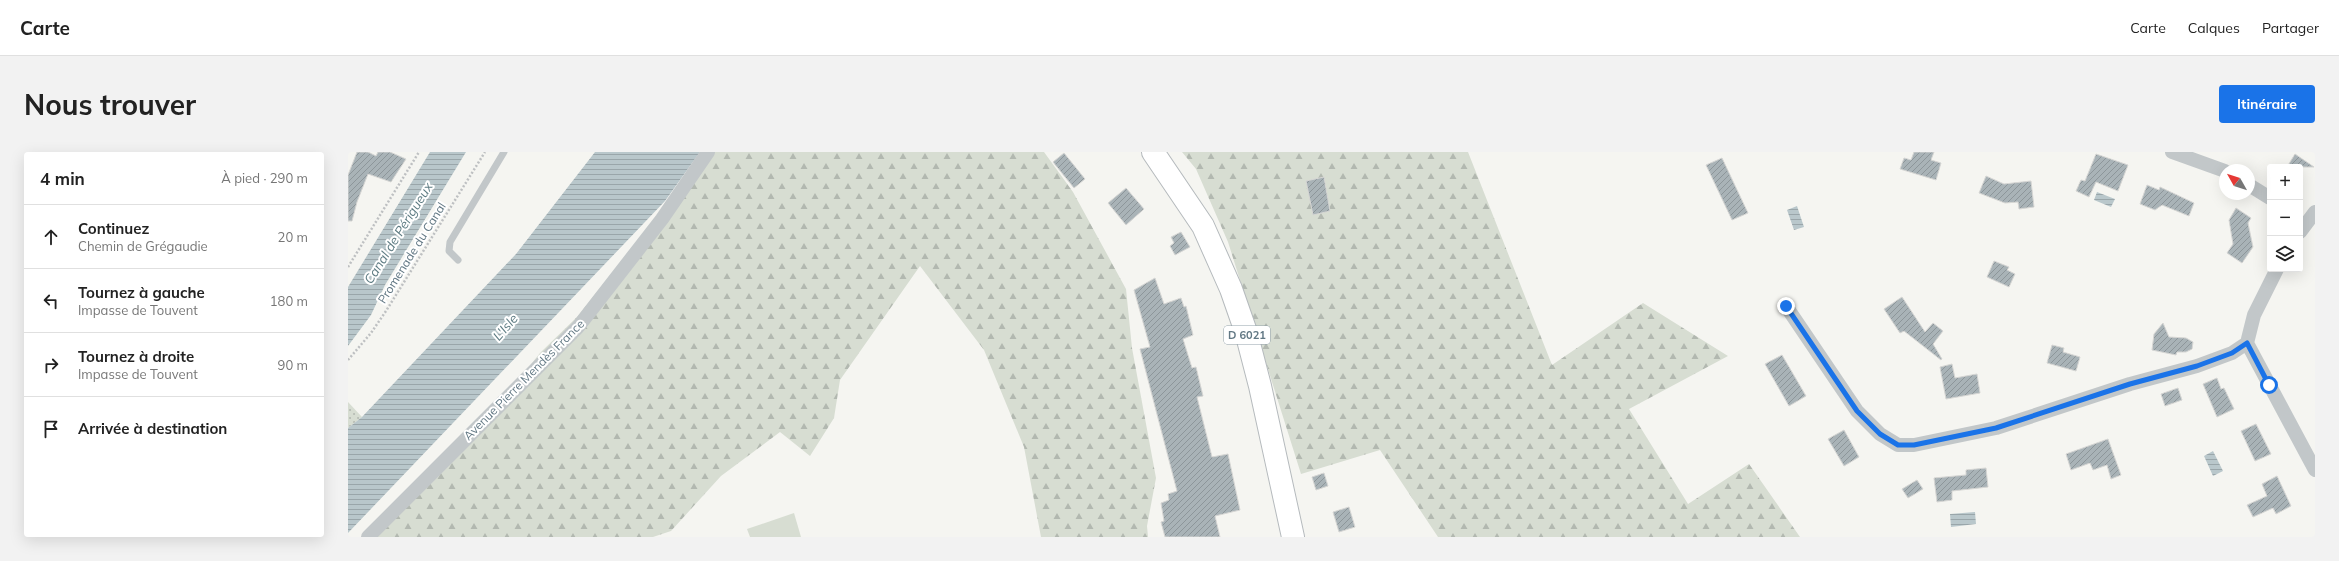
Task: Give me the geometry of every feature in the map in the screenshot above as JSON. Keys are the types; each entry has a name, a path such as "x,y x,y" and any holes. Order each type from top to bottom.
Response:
{"main road":[{"name":"D 6021","path":"1153,152 1203,226 1230,289 1246,332 1260,386 1293,537"}],"street":[{"name":"Avenue Pierre Mendès France","path":"368,537 578,327 662,219 708,152"},
{"path":"2172,152 2219,170"},
{"path":"2255,189 2267,196"},
{"path":"2276,272 2254,315 2247,343 2315,470"},
{"path":"1786,306 1857,411 1880,434 1898,445 1914,445 1996,428 2130,384 2197,366 2232,353 2247,343"}],"lane":[{"path":"458,260 449,251 450,242 504,152"}],"path":[{"path":"348,267 419,152"},
{"name":"Promenade du Canal","path":"348,360 371,333 393,300 485,152"}],"green space":[{"path":"701,152 1044,152 1073,192 1126,289 1132,348 1156,478 1147,526 1148,537 1041,537 1024,447 984,350 920,266 840,380 834,418 810,456 780,432 721,476 671,531 653,537 361,537 379,523 501,402 540,353 578,316 682,184"},
{"path":"1182,152 1468,152 1552,365 1643,303 1728,356 1629,409 1688,504 1749,464 1800,537 1438,537 1380,450 1301,474 1228,242 1196,169"},
{"path":"348,402 362,417 348,428"},
{"path":"794,513 801,537 750,537 747,529"}],"water":[{"name":"Canal de Périgueux","path":"430,152 466,152 385,285 371,315 348,346 348,287"},
{"name":"L'Isle","path":"595,152 700,152 665,201 348,533 348,428 362,417 516,254"},
{"path":"2097,192 2115,199 2111,207 2094,200"},
{"path":"1797,206 1804,227 1794,230 1787,210"},
{"path":"2213,451 2223,471 2213,476 2204,456"},
{"path":"1975,512 1976,524 1951,527 1950,514"}],"building":[{"path":"357,152 368,152 376,156 378,152 390,152 406,159 391,182 368,174 357,202 352,221 348,221 348,175"},
{"path":"1914,152 1934,152 1931,160 1941,163 1936,180 1900,169 1904,158 1911,160"},
{"path":"1064,153 1085,179 1074,188 1053,162"},
{"path":"2096,154 2128,165 2118,191 2096,182 2089,197 2076,191 2081,180 2085,181"},
{"path":"2295,154 2314,167 2303,167 2303,164 2289,164"},
{"path":"1722,158 1748,213 1732,220 1706,165"},
{"path":"1986,176 2004,184 2031,181 2034,207 2019,209 2018,202 2005,203 1979,193"},
{"path":"1324,177 1330,211 1313,215 1306,181"},
{"path":"2147,185 2159,190 2160,187 2194,203 2189,216 2162,205 2155,210 2140,204"},
{"path":"1126,188 1144,209 1126,225 1108,203"},
{"path":"2236,208 2251,218 2248,223 2253,247 2242,263 2227,253 2233,244 2229,220"},
{"path":"1181,232 1190,247 1175,255 1170,246 1174,243 1171,237"},
{"path":"1994,261 2009,267 2007,270 2015,274 2009,287 1987,277"},
{"path":"1155,278 1164,304 1181,298 1184,307 1186,306 1193,335 1183,339 1192,368 1196,367 1203,396 1197,397 1212,457 1228,454 1240,510 1215,516 1220,537 1165,537 1161,522 1164,521 1161,503 1169,500 1168,494 1177,491 1140,349 1150,347 1134,290"},
{"path":"1902,297 1925,332 1933,323 1943,331 1933,344 1942,359 1941,360 1904,331 1900,333 1884,309"},
{"path":"2163,323 2169,337 2186,338 2193,342 2192,349 2186,352 2177,352 2176,355 2152,350 2154,334"},
{"path":"2052,345 2064,348 2063,352 2080,357 2076,371 2047,363"},
{"path":"1782,355 1806,396 1789,406 1765,364"},
{"path":"1952,364 1955,378 1977,374 1980,393 1946,399 1940,367"},
{"path":"2217,378 2221,389 2224,388 2234,409 2217,417 2203,384"},
{"path":"2178,388 2182,400 2165,406 2161,394"},
{"path":"2256,424 2271,454 2255,461 2241,431"},
{"path":"1844,430 1859,457 1844,466 1828,439"},
{"path":"2108,439 2121,475 2111,479 2107,465 2093,470 2090,463 2071,470 2066,454"},
{"path":"1986,468 1988,487 1952,491 1952,500 1937,502 1934,478 1966,475 1966,470"},
{"path":"1324,473 1328,486 1316,490 1312,477"},
{"path":"2277,476 2291,506 2276,514 2273,508 2253,517 2247,505 2267,496 2262,484"},
{"path":"1917,480 1923,489 1908,498 1902,489"},
{"path":"1349,507 1355,527 1339,532 1333,512"}],"route":[{"path":"1786,306 1857,411 1880,434 1898,445 1914,445 1996,428 2130,384 2197,366 2232,353 2247,343 2269,385"}]}
